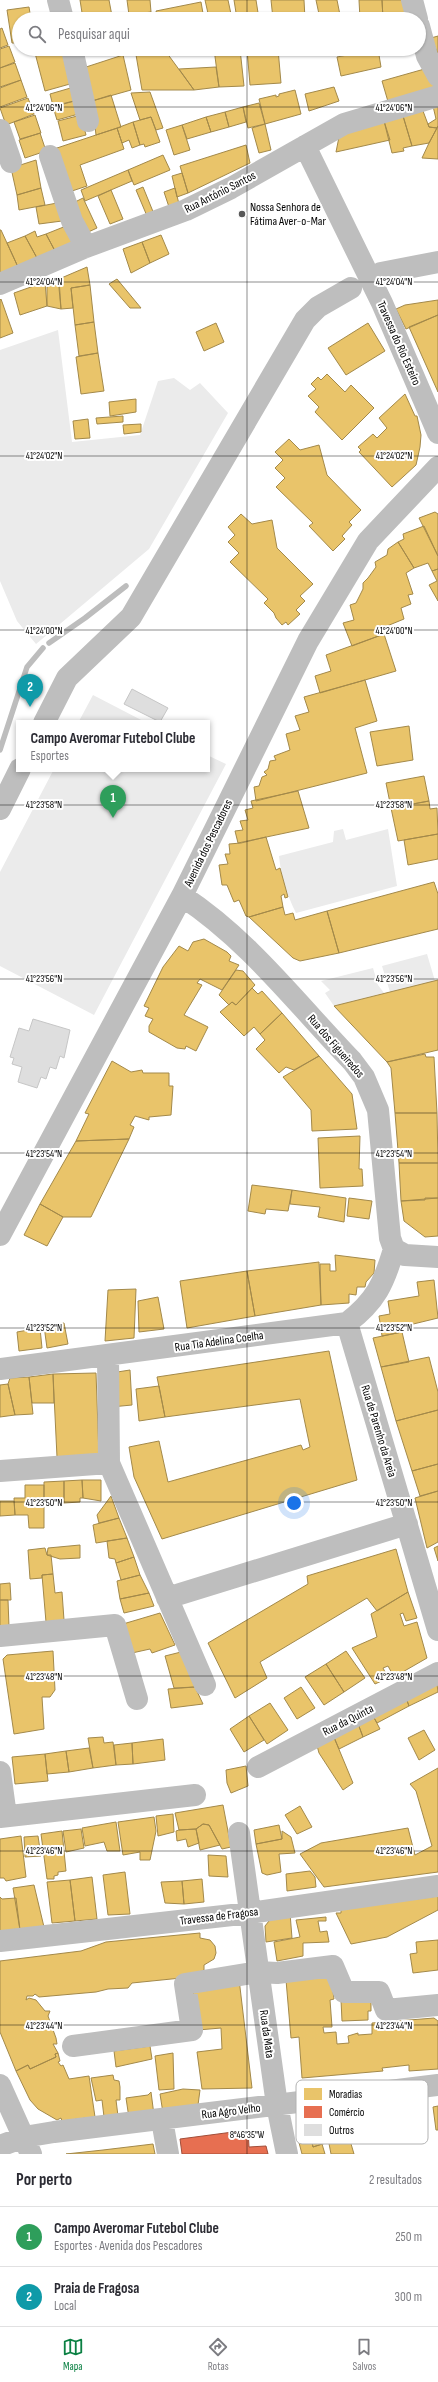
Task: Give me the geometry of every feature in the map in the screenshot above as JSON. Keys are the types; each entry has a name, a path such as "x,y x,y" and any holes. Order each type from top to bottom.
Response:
{"street":[{"path":"58,0 61,12"},
{"path":"412,0 415,12"},
{"path":"426,52 438,76"},
{"path":"74,56 88,121"},
{"name":"Rua António Santos","path":"0,284 86,247 192,207 231,188 344,124 438,96"},
{"path":"0,130 12,162"},
{"name":"Travessa do Rio Esteiro","path":"305,146 382,303 438,433"},
{"path":"50,156 72,221 86,247"},
{"path":"381,273 438,262"},
{"path":"46,720 67,678 131,617 305,320 318,307 351,288"},
{"name":"Avenida dos Pescadores","path":"0,1235 182,896 308,641 368,542 437,470"},
{"path":"0,808 18,772"},
{"name":"Rua dos Figueiredos","path":"182,896 210,914 241,941 364,1077 378,1110 390,1238 394,1248"},
{"path":"347,1323 365,1309 385,1279 394,1248 405,1255 438,1257"},
{"name":"Rua Tia Adelina Coelha","path":"0,1369 108,1356 347,1323"},
{"name":"Rua de Parenho da Areia","path":"347,1323 438,1630"},
{"path":"108,1356 109,1463 205,1685"},
{"path":"0,1470 109,1463"},
{"path":"167,1598 407,1524"},
{"path":"0,1636 115,1624 137,1699"},
{"name":"Rua da Quinta","path":"258,1767 438,1673"},
{"path":"0,1772 3,1816 195,1795"},
{"name":"Rua da Mata","path":"238,1833 277,2105 287,2154"},
{"name":"Travessa de Fragosa","path":"0,1941 250,1913 438,1886"},
{"path":"73,2046 192,2030 185,1984 258,1972 277,1973 333,1966 344,1992 379,1992 386,2010 438,2005"},
{"path":"0,2085 28,2146"},
{"name":"Rua Agro Velho","path":"428,2086 438,2085"},
{"name":"Rua Agro Velho","path":"0,2146 28,2146 162,2120 296,2103"},
{"path":"162,2120 168,2154"}],"shaded area":[{"path":"58,330 72,442 140,435 158,381 174,378 190,390 200,383 228,413 149,549 54,629 52,633 48,634 36,644 17,621 0,581 0,350"},
{"path":"93,695 141,720 80,720"},
{"path":"210,756 226,764 94,1015 0,966 0,872 52,772 210,772"},
{"path":"343,829 346,840 388,829 397,886 296,913 285,885 279,856 333,842 334,831"},
{"path":"427,954 435,981 390,992 382,966"},
{"path":"373,968 378,985 384,993 334,1006 325,993 330,990 321,981"}],"building: Moradias":[{"path":"80,0 109,0 111,12 82,12"},
{"path":"127,0 150,0 151,12 129,12"},
{"path":"205,0 228,0 231,12 208,12"},
{"path":"234,0 256,0 258,12 236,12"},
{"path":"271,0 304,0 305,12 272,12"},
{"path":"316,0 337,0 339,12 319,12"},
{"path":"359,0 382,0 383,12 360,12"},
{"path":"382,0 405,0 408,11 405,12 383,12"},
{"path":"201,2 203,12 156,12"},
{"path":"29,7 30,12 12,12 12,43 7,10"},
{"path":"2,28 8,45 0,48 0,29"},
{"path":"438,36 438,54 431,38"},
{"path":"9,46 15,62 0,68 0,49"},
{"path":"36,56 69,56 77,82 45,91"},
{"path":"123,56 131,90 92,101 83,68"},
{"path":"136,56 169,56 194,90 142,90"},
{"path":"215,56 241,56 244,86 219,87"},
{"path":"248,56 279,56 281,83 250,85"},
{"path":"379,56 381,67 341,76 337,57"},
{"path":"15,63 21,80 0,87 0,68"},
{"path":"216,67 219,87 194,90 179,69"},
{"path":"428,68 437,91 389,105 382,81"},
{"path":"21,80 27,97 0,107 0,88"},
{"path":"74,87 78,100 53,106 50,94"},
{"path":"334,87 339,101 309,111 305,94"},
{"path":"295,90 301,114 265,124 259,99 276,95 276,97 279,96 279,94"},
{"path":"150,92 163,128 156,130 151,117 140,120 131,93"},
{"path":"111,95 121,127 96,135 92,101"},
{"path":"28,98 34,114 6,125 0,108"},
{"path":"78,100 82,113 57,120 53,107"},
{"path":"259,103 265,124 248,128 243,107"},
{"path":"438,105 438,126 437,128 429,127 428,124 436,119 433,106"},
{"path":"243,107 246,122 229,127 225,112"},
{"path":"423,111 429,127 437,128 429,143 412,146 403,116"},
{"path":"225,112 229,127 211,132 206,117"},
{"path":"35,115 41,133 20,139 14,122"},
{"path":"81,115 86,135 63,141 58,121"},
{"path":"403,116 412,146 403,148 404,151 392,153 384,121"},
{"path":"151,117 160,142 145,147 144,144 140,145 133,122"},
{"path":"206,117 211,132 187,139 182,125"},
{"path":"384,121 390,140 336,152 340,132"},
{"path":"133,122 140,145 132,148 129,140 122,143 117,128"},
{"path":"265,124 271,150 259,153 252,128"},
{"path":"182,125 190,150 174,155 166,130"},
{"path":"438,126 438,159 422,158 429,143"},
{"path":"117,128 124,149 80,165 87,186 69,192 54,149"},
{"path":"40,133 46,151 25,158 19,140"},
{"path":"246,145 250,163 188,193 180,166"},
{"path":"163,155 170,170 134,185 128,170"},
{"path":"36,160 41,188 17,195 11,168"},
{"path":"128,170 132,181 85,201 81,190"},
{"path":"182,173 188,193 177,197 172,176"},
{"path":"143,187 154,214 147,216 136,190"},
{"path":"41,188 45,205 19,210 17,195"},
{"path":"175,188 179,204 169,207 164,192"},
{"path":"111,190 123,219 110,224 98,196"},
{"path":"83,198 97,228 84,234 69,205"},
{"path":"57,203 62,221 39,224 36,207"},
{"path":"71,224 79,241 55,251 46,234"},
{"path":"0,230 18,267 0,274"},
{"path":"35,231 37,237 46,234 55,251 37,258 25,236"},
{"path":"161,235 169,254 150,263 142,242"},
{"path":"25,236 37,258 18,267 7,243"},
{"path":"142,242 150,263 131,273 123,249"},
{"path":"87,267 90,285 71,288 73,308 61,309 59,279"},
{"path":"117,279 141,308 130,308 109,284"},
{"path":"45,282 47,306 20,315 14,293"},
{"path":"58,282 61,309 47,306 47,287"},
{"path":"90,285 94,322 75,325 71,288"},
{"path":"1,299 13,333 0,338 0,300"},
{"path":"438,300 438,315 406,329 396,309 405,305"},
{"path":"438,315 438,392 409,327"},
{"path":"94,322 98,353 79,356 75,325"},
{"path":"216,323 224,342 204,351 196,332"},
{"path":"368,323 385,351 346,375 328,348"},
{"path":"98,353 104,391 81,394 76,357"},
{"path":"327,374 345,392 351,385 374,408 342,440 315,412 319,407 308,396 316,389 311,384 318,377 321,380"},
{"path":"405,394 415,416 417,416 421,435 420,447 416,465 392,487 359,452 361,450 358,447 373,434 377,438 387,428 379,418"},
{"path":"136,399 136,412 110,416 109,402"},
{"path":"123,416 123,422 97,424 96,418"},
{"path":"88,419 90,438 75,439 73,421"},
{"path":"141,424 141,432 124,434 123,425"},
{"path":"289,439 300,450 319,445 327,475 361,510 349,522 352,525 342,536 345,539 333,551 309,526 313,523 276,487 285,478 275,468 283,460 275,452"},
{"path":"435,512 438,514 438,556 419,518"},
{"path":"241,514 252,524 272,520 277,548 313,584 300,596 305,601 296,610 300,614 288,625 286,622 282,625 274,613 264,603 268,599 230,562 239,553 228,542 235,535 228,527"},
{"path":"424,526 438,556 438,569 432,571 428,563 414,568 398,542 404,539 403,534"},
{"path":"398,542 414,568 406,573 413,594 408,595 411,604 401,608 404,619 382,628 384,634 352,646 343,623 354,620 350,605 356,603 363,589 363,583 376,567 375,562 387,555 388,549"},
{"path":"438,569 438,601 429,585 437,581 432,571"},
{"path":"384,634 396,671 320,693 315,676 331,671 326,655"},
{"path":"365,680 377,721 355,728 367,773 256,801 254,787 259,786 262,777 267,775 264,772 268,769 270,761 276,760 274,756 290,750 286,734 300,730 295,716 309,712 304,697"},
{"path":"409,726 413,760 377,766 370,732"},
{"path":"424,776 429,801 391,808 386,783"},
{"path":"298,791 309,828 238,843 235,831 243,830 240,821 248,820 245,810 253,808 251,801"},
{"path":"429,801 430,809 437,808 438,834 398,841 391,808"},
{"path":"438,834 438,859 408,865 404,840"},
{"path":"266,837 276,870 280,868 288,897 285,898 284,894 281,896 283,907 249,917 246,916 239,900 234,902 227,885 222,885 219,865 228,864 225,854 230,854 229,844 241,843"},
{"path":"434,882 438,894 438,929 339,953 327,911"},
{"path":"283,907 285,915 293,913 295,920 327,911 339,953 300,961 293,958 249,917"},
{"path":"204,939 227,952 231,956 229,961 239,965 222,990 200,979 197,983 202,985 184,1015 208,1027 196,1051 186,1046 185,1049 177,1048 149,1032 149,1026 153,1019 145,1016 149,1008 144,1006 163,967 179,946 188,951 193,942"},
{"path":"236,970 243,971 255,985 236,1005 232,1002 229,1005 219,995"},
{"path":"438,980 438,1050 387,1062 334,1006"},
{"path":"252,988 258,994 262,991 282,1013 260,1034 254,1027 244,1036 220,1012 232,1002 236,1005"},
{"path":"282,1013 319,1056 294,1070 286,1067 279,1073 256,1049 265,1040 260,1034"},
{"path":"425,1054 426,1057 434,1057 437,1113 395,1113 391,1068 387,1062"},
{"path":"319,1056 352,1094 357,1129 312,1131 311,1110 283,1077"},
{"path":"112,1061 131,1072 142,1070 143,1073 169,1073 169,1086 173,1086 171,1115 149,1117 149,1120 135,1116 130,1125 134,1127 129,1139 76,1141 89,1114 85,1113"},
{"path":"395,1113 437,1113 438,1163 399,1163"},
{"path":"360,1136 359,1169 362,1169 363,1186 320,1188 318,1138"},
{"path":"129,1139 91,1217 63,1217 40,1204 76,1141"},
{"path":"399,1163 438,1163 438,1198 401,1201"},
{"path":"252,1185 292,1190 288,1211 266,1209 265,1214 248,1211"},
{"path":"292,1190 346,1198 344,1222 318,1217 320,1207 290,1204"},
{"path":"349,1198 372,1201 369,1219 347,1216"},
{"path":"425,1198 438,1198 438,1236 425,1237 404,1221 401,1201 425,1200"},
{"path":"40,1204 63,1217 47,1246 24,1235"},
{"path":"335,1255 375,1260 374,1273 366,1282 365,1287 357,1287 356,1295 349,1294 349,1303 321,1305 320,1264 330,1264 330,1271 336,1271"},
{"path":"319,1262 321,1305 255,1316 247,1271"},
{"path":"247,1271 255,1316 187,1328 180,1281"},
{"path":"434,1280 438,1318 401,1327 402,1332 382,1336 379,1316 390,1314 388,1301 419,1296 417,1282"},
{"path":"136,1289 134,1338 105,1341 108,1290"},
{"path":"158,1297 164,1329 139,1332 138,1301"},
{"path":"64,1323 68,1344 47,1348 44,1326"},
{"path":"40,1328 42,1348 19,1351 17,1332"},
{"path":"402,1332 409,1362 381,1367 373,1338"},
{"path":"329,1351 357,1480 162,1539 134,1477 129,1447 159,1441 168,1482 301,1445 303,1450 310,1447 300,1399 165,1417 157,1377"},
{"path":"429,1357 438,1392 438,1410 396,1421 381,1367"},
{"path":"130,1370 132,1405 111,1407 111,1373"},
{"path":"96,1373 99,1456 57,1457 53,1374"},
{"path":"53,1374 54,1403 32,1403 29,1377"},
{"path":"29,1377 33,1414 15,1415 8,1384 10,1378"},
{"path":"8,1384 15,1415 0,1417 0,1385"},
{"path":"159,1386 165,1417 139,1421 136,1389"},
{"path":"438,1410 438,1464 412,1471 396,1421"},
{"path":"438,1464 438,1491 420,1496 412,1471"},
{"path":"82,1480 83,1498 80,1498 80,1502 64,1503 64,1481"},
{"path":"82,1480 101,1480 101,1501 83,1498"},
{"path":"64,1481 64,1503 44,1503 44,1482"},
{"path":"25,1485 44,1485 44,1528 29,1528 28,1515 15,1515 14,1498 25,1498"},
{"path":"438,1491 438,1542 427,1548 415,1498"},
{"path":"111,1496 119,1518 99,1523 97,1515"},
{"path":"0,1501 14,1501 15,1515 0,1516"},
{"path":"119,1518 127,1538 96,1543 93,1525"},
{"path":"127,1538 134,1557 116,1563 115,1559 109,1558 107,1541"},
{"path":"80,1545 80,1558 60,1559 47,1555 48,1548"},
{"path":"438,1546 438,1561 434,1548"},
{"path":"45,1548 47,1555 51,1555 53,1574 42,1575 42,1578 30,1579 28,1550"},
{"path":"396,1549 408,1592 377,1611 367,1598 260,1662 267,1678 235,1698 208,1643 308,1584 307,1576"},
{"path":"134,1557 140,1575 121,1580 116,1563"},
{"path":"53,1574 55,1593 62,1592 64,1620 46,1622 42,1575"},
{"path":"140,1575 149,1593 120,1599 117,1581"},
{"path":"10,1583 11,1600 0,1600 0,1584"},
{"path":"408,1592 417,1618 406,1621 403,1613 400,1614 404,1626 417,1622 427,1658 394,1677 388,1666 383,1668 388,1678 375,1684 352,1648 377,1637 371,1614"},
{"path":"149,1593 154,1606 124,1613 120,1599"},
{"path":"0,1600 8,1600 9,1627 0,1628"},
{"path":"160,1613 175,1645 152,1653 150,1649 132,1653 123,1624"},
{"path":"53,1651 55,1690 50,1697 42,1697 44,1729 14,1734 3,1659 7,1655"},
{"path":"346,1651 365,1678 344,1692 326,1664"},
{"path":"181,1652 195,1687 174,1688 165,1656"},
{"path":"326,1664 344,1692 324,1705 305,1677"},
{"path":"437,1684 438,1692 409,1706 406,1698"},
{"path":"195,1687 203,1704 171,1708 168,1689"},
{"path":"301,1687 315,1708 297,1719 284,1698"},
{"path":"406,1698 409,1706 377,1723 372,1714"},
{"path":"270,1703 288,1730 267,1744 249,1716"},
{"path":"372,1714 380,1729 363,1737 357,1721"},
{"path":"249,1716 264,1740 244,1752 230,1729"},
{"path":"357,1721 363,1737 339,1749 333,1735"},
{"path":"424,1730 435,1750 419,1760 408,1738"},
{"path":"333,1735 353,1783 343,1790 319,1753 316,1742"},
{"path":"103,1737 104,1743 113,1742 116,1765 93,1768 88,1738"},
{"path":"163,1739 165,1760 133,1764 132,1743"},
{"path":"132,1743 133,1764 116,1765 114,1745"},
{"path":"89,1748 93,1768 69,1772 66,1751"},
{"path":"66,1751 69,1772 47,1774 45,1754"},
{"path":"45,1754 48,1781 15,1784 12,1757"},
{"path":"246,1766 248,1786 231,1793 227,1783 226,1770"},
{"path":"438,1768 438,1872 324,1887 300,1854 321,1843 408,1828 415,1855 432,1846 416,1791 410,1784"},
{"path":"223,1805 231,1847 222,1849 209,1825 203,1824 196,1829 179,1830 175,1813"},
{"path":"300,1806 312,1827 297,1834 285,1815"},
{"path":"173,1814 174,1832 158,1836 156,1816"},
{"path":"154,1817 156,1831 150,1860 140,1860 140,1852 123,1855 118,1822"},
{"path":"116,1822 120,1851 107,1851 104,1842 85,1846 82,1828"},
{"path":"203,1824 209,1825 220,1845 200,1850 196,1829"},
{"path":"279,1825 282,1839 256,1844 254,1830"},
{"path":"81,1829 84,1848 66,1852 63,1831"},
{"path":"196,1829 199,1843 188,1847 186,1839 177,1841 176,1831"},
{"path":"62,1831 66,1871 58,1872 58,1875 54,1876 54,1879 47,1879 41,1834"},
{"path":"282,1831 291,1837 295,1853 279,1854 281,1872 267,1875 262,1873 256,1844 282,1839"},
{"path":"21,1836 26,1877 6,1881 4,1878 0,1878 0,1839"},
{"path":"38,1836 41,1856 25,1857 24,1837"},
{"path":"208,1855 226,1856 228,1877 209,1876"},
{"path":"310,1871 315,1877 316,1887 287,1891 286,1874"},
{"path":"125,1872 130,1914 108,1915 103,1875"},
{"path":"92,1877 97,1919 75,1921 70,1880"},
{"path":"202,1879 204,1902 184,1904 182,1881"},
{"path":"70,1880 75,1921 52,1923 47,1882"},
{"path":"182,1881 184,1904 165,1903 161,1882"},
{"path":"34,1885 44,1927 20,1930 13,1888"},
{"path":"438,1896 438,1910 387,1937 351,1944 336,1913 341,1913 341,1909"},
{"path":"0,1897 2,1899 16,1898 20,1930 0,1932"},
{"path":"290,1913 292,1938 266,1942 265,1926 273,1916"},
{"path":"326,1917 326,1921 318,1921 320,1932 327,1931 329,1942 303,1943 303,1956 277,1961 274,1942 300,1937 296,1920"},
{"path":"200,1933 200,1938 210,1940 215,1946 216,1953 214,1959 204,1965 204,1970 191,1977 132,1983 128,1988 108,1989 96,1992 39,1997 35,1994 33,1996 27,1996 26,2000 29,1998 36,2000 45,2011 50,2011 48,2016 57,2044 53,2044 58,2053 55,2054 56,2057 30,2069 28,2065 16,2071 0,2032 0,1961 81,1951 106,1942"},
{"path":"438,1940 438,1970 413,1973 410,1954 417,1953 416,1942"},
{"path":"331,1976 334,1999 330,2000 332,2027 323,2027 324,2033 336,2032 337,2044 349,2043 348,2036 358,2033 358,2035 372,2034 372,2023 434,2018 438,2021 438,2069 409,2071 409,2065 382,2068 383,2071 302,2078 299,2037 291,2038 286,1980"},
{"path":"239,1979 252,2088 202,2089 197,2052 222,2049 221,2028 198,2030 192,1986"},
{"path":"371,1999 371,2011 368,2011 368,2020 342,2021 341,2000"},
{"path":"150,2046 152,2059 116,2067 114,2051"},
{"path":"58,2053 60,2061 58,2062 61,2066 63,2065 69,2079 89,2076 95,2117 62,2121 61,2118 57,2120 38,2109 30,2100 16,2071 28,2065 30,2069 56,2057 55,2054"},
{"path":"173,2053 174,2089 159,2090 155,2056"},
{"path":"113,2075 114,2080 119,2081 120,2087 120,2100 116,2100 118,2116 104,2117 102,2100 96,2101 91,2078"},
{"path":"183,2089 200,2090 198,2105 163,2113 160,2094"},
{"path":"151,2092 154,2115 129,2118 126,2098 148,2095"},
{"path":"438,2106 438,2130 436,2130 433,2107"},
{"path":"153,2144 155,2154 66,2154 103,2150"},
{"path":"299,2144 312,2144 313,2147 322,2144 325,2154 302,2154"},
{"path":"312,2144 323,2144 313,2147"},
{"path":"329,2144 351,2144 354,2154 331,2154"}],"building: Comércio":[{"path":"248,2130 249,2147 266,2146 268,2154 182,2154 180,2139"}],"building: Outros":[{"path":"132,689 168,708 161,720 156,720 124,704"},
{"path":"33,1019 70,1030 64,1058 60,1056 56,1069 50,1067 46,1079 41,1077 37,1088 18,1082 22,1067 12,1064 14,1058 10,1057 19,1028 29,1031"}],"waterway":[{"path":"49,643 85,618 126,586"},
{"path":"0,750 27,667 43,648"}],"place":[{"name":"Nossa Senhora de Fátima Aver-o-Mar","path":"242,214"},
{"name":"Praia de Fragosa","path":"30,707"},
{"name":"Campo Averomar Futebol Clube","path":"113,818"}]}
